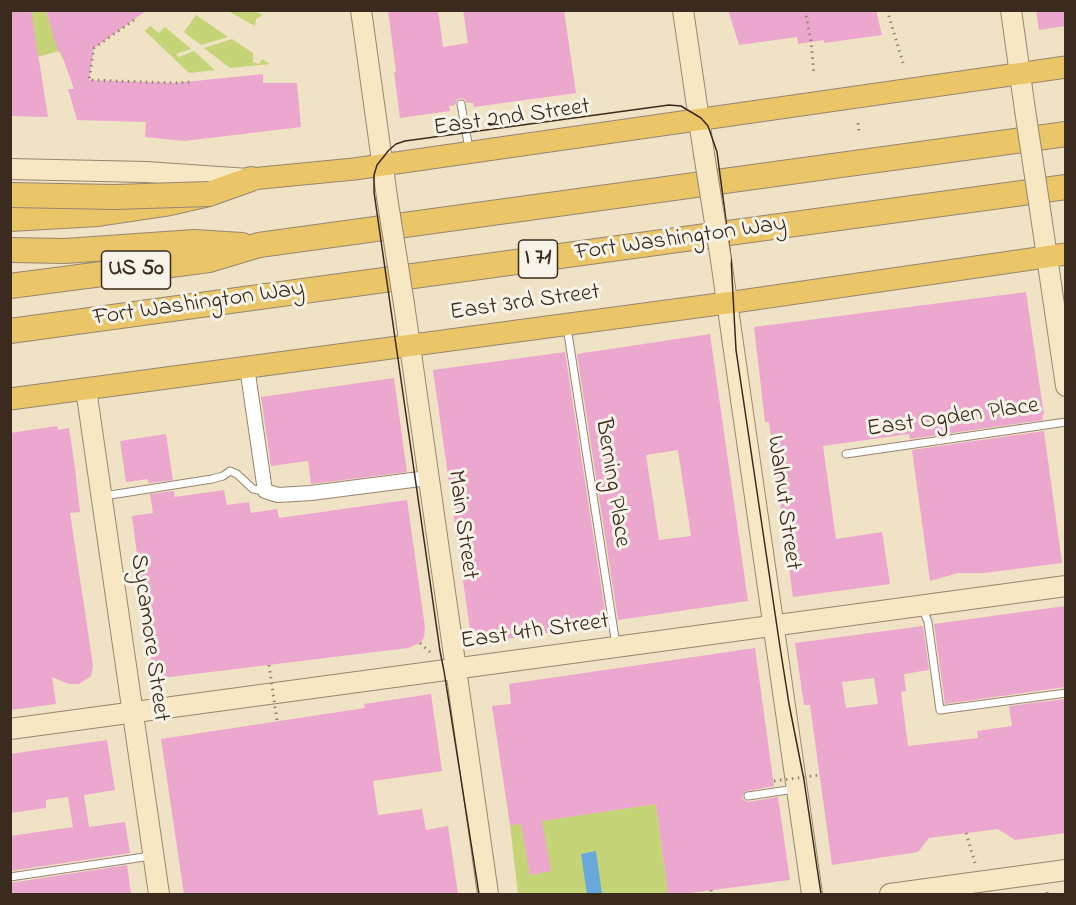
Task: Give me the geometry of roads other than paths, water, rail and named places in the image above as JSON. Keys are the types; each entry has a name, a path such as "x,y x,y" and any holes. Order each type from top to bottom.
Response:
{"highway":[{"name":"I 71","path":"10,250 65,251 194,242 259,246 1065,134"},
{"path":"10,219 98,214 165,204 209,194 251,179"},
{"name":"Fort Washington Way","path":"10,331 1065,187"},
{"path":"10,195 114,197 209,194"},
{"name":"US 50","path":"10,286 209,260 259,246"}],"main road":[{"name":"East 2nd Street","path":"251,179 382,164 1065,67"},
{"name":"East 3rd Street","path":"10,399 728,303 1056,255"}],"street":[{"name":"Main Street","path":"361,10 488,894"},
{"name":"Walnut Street","path":"682,10 728,303 812,894"},
{"path":"1011,10 1041,216 1056,255 1065,386"},
{"name":"East 2nd Street","path":"10,169 158,173 251,179"},
{"path":"247,367 265,492 279,495 311,493 428,478"},
{"name":"Sycamore Street","path":"86,388 159,894"},
{"name":"East 4th Street","path":"10,729 1065,586"},
{"path":"890,894 1065,870"}],"lane":[{"path":"461,104 470,151"},
{"name":"Berning Place","path":"567,325 616,647"},
{"name":"East Ogden Place","path":"846,454 1065,422"},
{"path":"102,496 212,479 230,471 237,474 253,489 265,492"},
{"path":"922,607 928,622 940,710 1065,693"},
{"path":"748,796 797,789"},
{"path":"10,877 135,860 154,855"}],"water":[{"path":"596,851 602,894 587,894 581,854"}],"tram line":[{"path":"479,894 440,651 374,192 374,175 377,165 389,150 405,141 669,105 681,106 701,118 708,126 717,152 731,258 736,350 780,647 804,780 821,894"}]}
